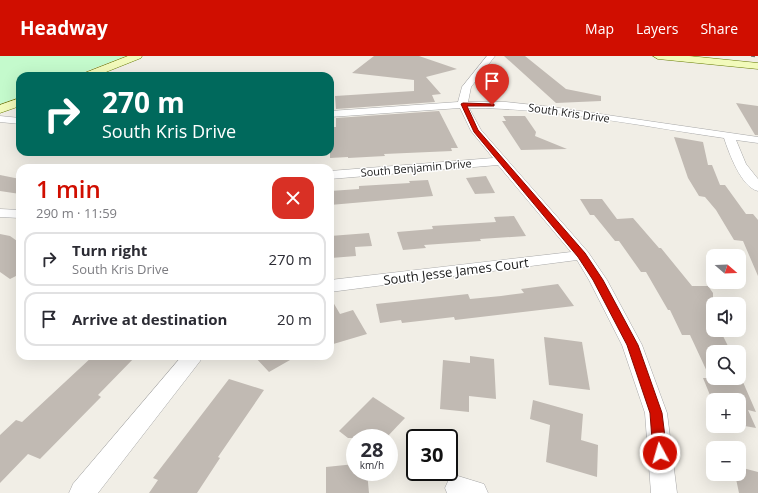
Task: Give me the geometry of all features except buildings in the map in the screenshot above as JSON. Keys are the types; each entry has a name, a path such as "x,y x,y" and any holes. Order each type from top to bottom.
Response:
{"street":[{"path":"96,72 137,56"},
{"path":"491,56 467,87 463,104 476,131 582,255 598,280 632,345 656,413 664,493"},
{"path":"658,56 758,66"},
{"path":"0,109 16,103"},
{"name":"South Kris Drive","path":"334,114 463,104 528,107 758,140"},
{"path":"0,119 16,121"},
{"path":"729,137 736,158 758,187"},
{"name":"South Benjamin Drive","path":"334,175 502,161"},
{"path":"0,213 16,214"},
{"name":"South Jesse James Court","path":"334,286 582,255"},
{"path":"82,493 191,360"}],"green space":[{"path":"0,56 126,56 84,72 16,72 16,98 0,104"}],"railway":[{"path":"751,56 758,57"}],"route":[{"path":"492,105 463,104 476,131 582,255 598,280 632,345 656,413 660,453"}]}
